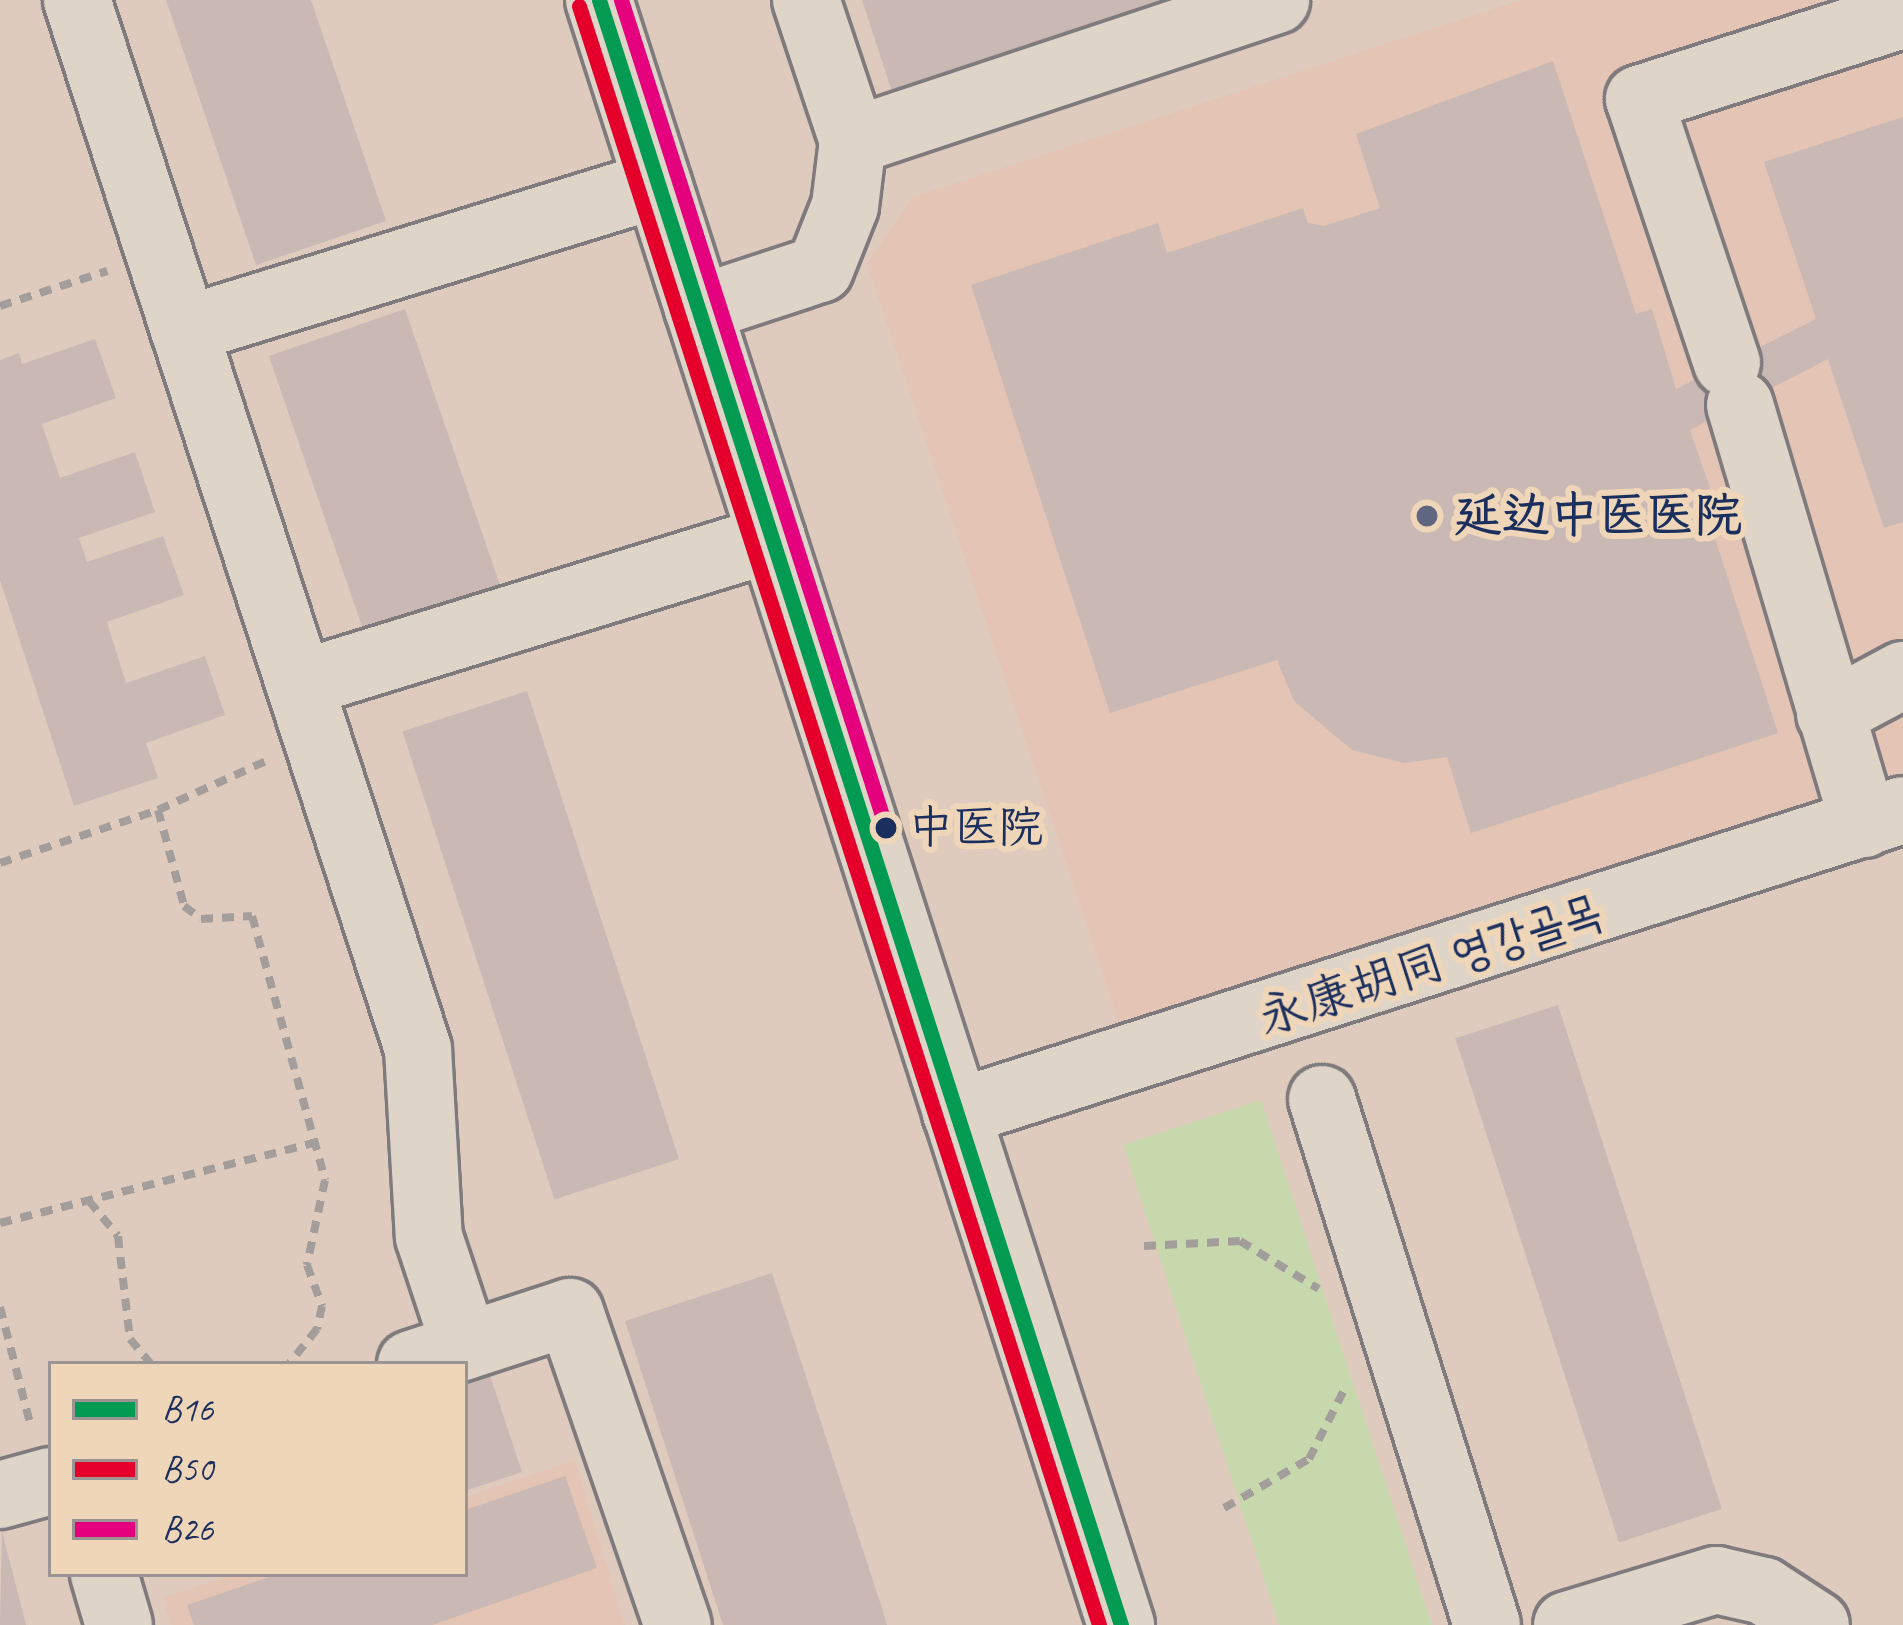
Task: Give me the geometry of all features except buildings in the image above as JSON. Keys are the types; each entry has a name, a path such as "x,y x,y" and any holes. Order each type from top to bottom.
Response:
{"street":[{"path":"76,0 418,1049 438,1355 570,1312 678,1625"},
{"path":"598,0 1121,1625"},
{"path":"698,309 820,268 845,206 853,141 806,0"},
{"path":"853,141 1276,0"},
{"path":"1884,817 1830,714 1733,384 1639,99 1903,15"},
{"path":"184,330 658,184"},
{"path":"308,711 772,539"},
{"path":"1830,714 1903,675"},
{"name":"永康胡同 영강골목","path":"956,1113 1884,817"},
{"path":"1322,1099 1486,1625"},
{"path":"105,1577 118,1625"},
{"path":"1567,1625 1716,1580 1764,1591 1816,1625"}],"path":[{"path":"0,306 159,253"},
{"path":"0,863 158,810 308,711"},
{"path":"158,810 184,906 201,919 252,916 325,1180 307,1265 322,1306 317,1329 291,1361"},
{"path":"0,1223 315,1143"},
{"path":"88,1201 118,1236 130,1339 148,1361"},
{"path":"1144,1246 1240,1241 1304,1272 1329,1300"},
{"path":"0,1307 32,1486"},
{"path":"1223,1508 1309,1459 1346,1398 1349,1364"}],"shaded area":[{"name":"延边中医医院","path":"1521,0 1903,0 1903,770 1123,1036 867,263 913,197"},
{"path":"575,1460 625,1625 171,1625 163,1598 225,1577 468,1577 468,1496"}],"green space":[{"path":"1261,1100 1432,1625 1279,1625 1123,1145"}],"transit line":[{"name":"B16","path":"599,0 1121,1625"},
{"name":"B26","path":"621,0 886,828"},
{"name":"B50","path":"579,6 1099,1625"}],"place":[{"name":"延边中医医院","path":"1427,516"},
{"name":"中医院","path":"886,828"}]}
